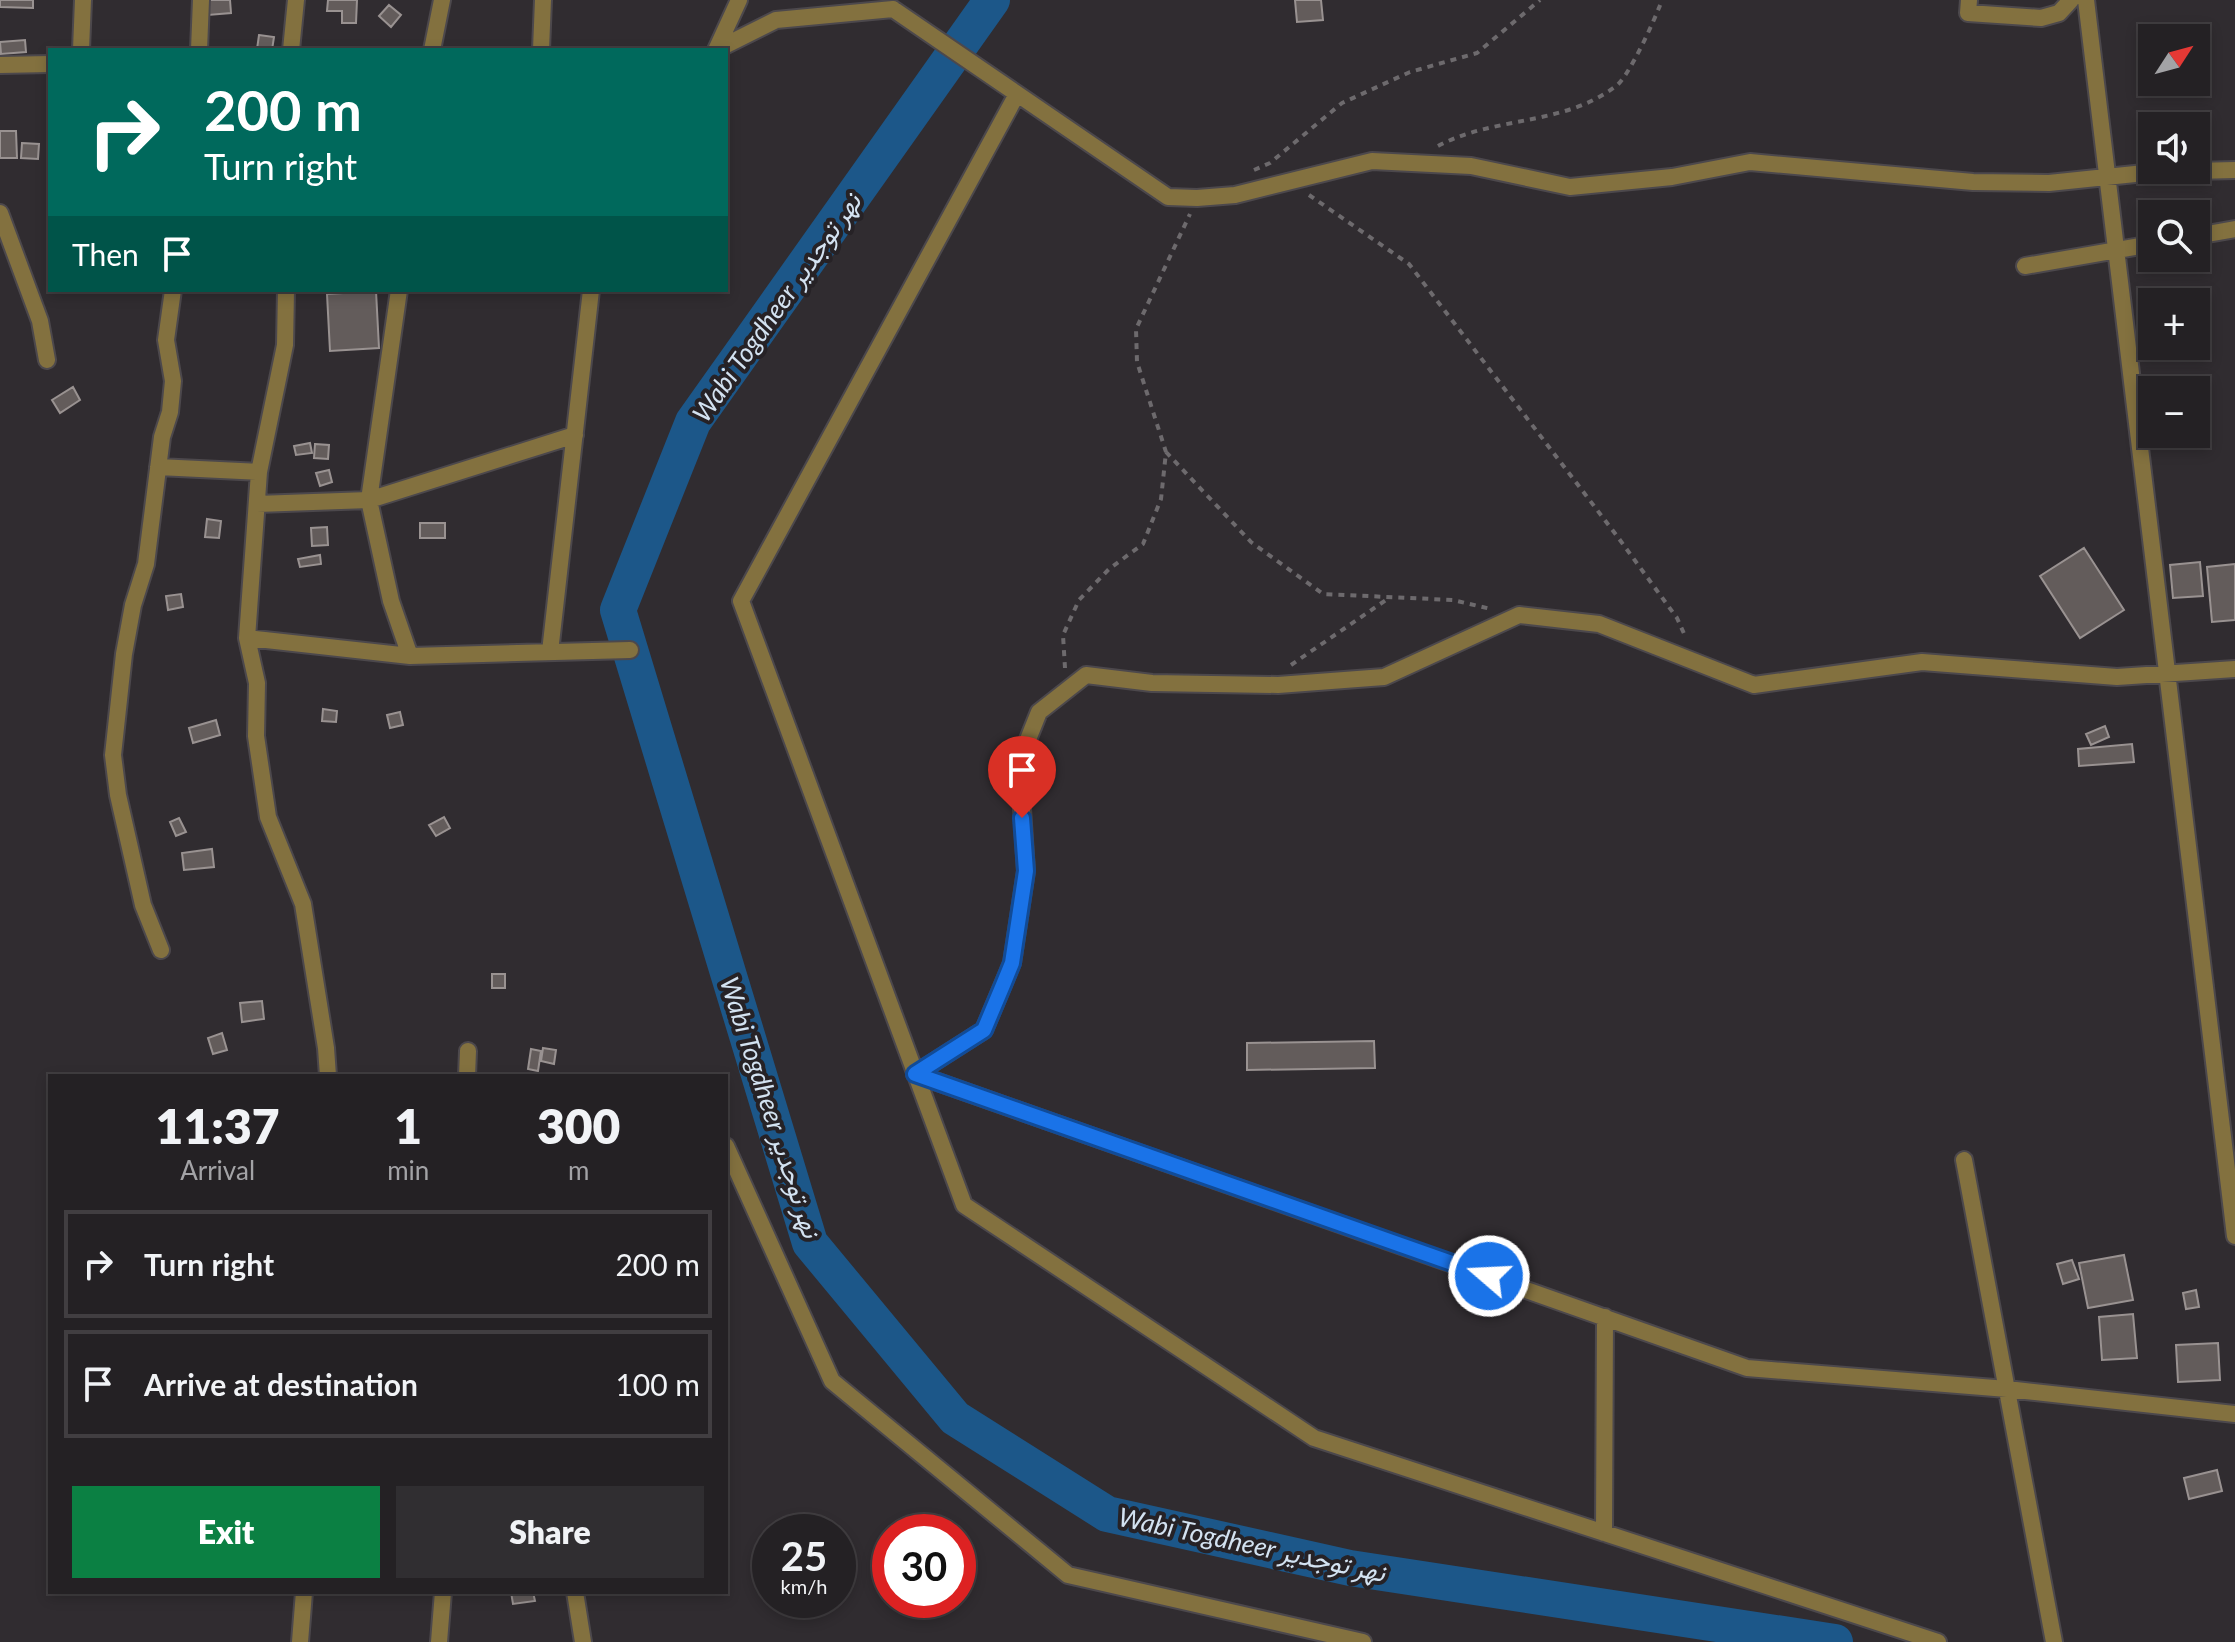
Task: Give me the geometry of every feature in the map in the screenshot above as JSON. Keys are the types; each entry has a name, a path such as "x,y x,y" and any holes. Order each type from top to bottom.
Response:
{"street":[{"path":"81,48 83,0"},
{"path":"199,48 201,0"},
{"path":"291,48 296,0"},
{"path":"432,48 442,0"},
{"path":"541,48 543,0"},
{"path":"717,48 739,0"},
{"path":"1969,0 1968,13 2041,18 2059,13 2071,0"},
{"path":"2086,0 2232,1182 2235,1236"},
{"path":"720,48 776,20 894,5 1168,197 1235,195 1372,161 1471,166 1570,187 1672,177 1750,162 1973,182 2049,183 2154,172 2235,170"},
{"path":"0,65 48,64"},
{"path":"1017,94 741,601 964,1205 1314,1438 1938,1642"},
{"path":"0,213 40,321 47,360"},
{"path":"2210,233 2235,229"},
{"path":"2025,266 2138,246"},
{"path":"161,950 143,905 118,795 113,755 124,654 133,605 146,564 162,437 170,412 173,381 166,340 173,292"},
{"path":"286,292 285,345 259,472 247,638 257,683 256,736 268,817 303,904 328,1074"},
{"path":"399,292 369,500 391,601 410,656"},
{"path":"550,652 591,292"},
{"path":"257,504 369,500 575,435"},
{"path":"158,467 259,472"},
{"path":"915,1074 984,1030 1012,963 1026,871 1019,762 1039,712 1086,675 1152,683 1262,684 1384,677 1519,615 1599,624 1754,685 1922,662 2117,677 2235,669"},
{"path":"247,638 410,656 630,650"},
{"path":"467,1074 468,1051"},
{"path":"915,1074 1747,1368 2007,1389 2235,1414"},
{"path":"728,1150 832,1381 1068,1575 1363,1642"},
{"path":"1964,1160 2054,1642"},
{"path":"1604,1533 1605,1317"},
{"path":"300,1642 304,1594"},
{"path":"439,1642 443,1594"},
{"path":"575,1594 583,1642"}],"path":[{"path":"1246,175 1270,163 1342,103 1410,72 1477,53 1540,0"},
{"path":"1407,162 1457,136 1571,111 1619,85 1662,0"},
{"path":"1290,182 1409,264 1677,618 1697,662"},
{"path":"1066,691 1063,635 1079,600 1109,569 1143,544 1161,499 1166,452 1137,362 1136,329 1197,198"},
{"path":"1166,452 1251,542 1323,594 1453,600 1519,615"},
{"path":"1262,684 1388,599"}],"building":[{"path":"0,0 33,0 33,8 0,7"},
{"path":"207,0 230,0 231,13 208,15"},
{"path":"328,0 357,0 356,23 342,23 342,11 327,11"},
{"path":"1295,0 1321,0 1323,20 1297,22"},
{"path":"389,5 401,15 391,27 379,16"},
{"path":"259,35 274,37 272,48 257,48"},
{"path":"25,40 26,52 1,54 0,42"},
{"path":"0,131 16,131 17,158 0,158"},
{"path":"22,143 39,144 38,159 21,158"},
{"path":"376,292 379,348 330,351 327,294"},
{"path":"73,387 80,400 60,413 52,400"},
{"path":"310,443 312,453 296,455 294,446"},
{"path":"315,444 329,445 328,459 314,458"},
{"path":"329,470 332,482 320,486 316,473"},
{"path":"207,519 221,521 219,538 205,537"},
{"path":"420,523 445,523 445,538 420,538"},
{"path":"327,527 328,545 312,546 311,528"},
{"path":"2084,548 2124,610 2080,638 2040,576"},
{"path":"320,555 321,564 300,567 298,559"},
{"path":"2200,562 2203,596 2173,598 2170,565"},
{"path":"2235,564 2235,620 2212,622 2207,567"},
{"path":"181,594 183,607 168,610 166,596"},
{"path":"323,709 337,711 336,722 322,721"},
{"path":"400,712 403,725 390,728 387,715"},
{"path":"216,720 220,735 193,743 189,728"},
{"path":"2105,726 2109,737 2091,745 2086,734"},
{"path":"2132,744 2134,762 2079,766 2078,749"},
{"path":"444,817 450,828 436,836 429,825"},
{"path":"179,818 186,832 176,836 170,822"},
{"path":"212,849 214,867 184,870 182,853"},
{"path":"492,974 505,974 505,988 492,988"},
{"path":"262,1001 264,1019 242,1022 240,1003"},
{"path":"222,1033 227,1050 213,1054 208,1038"},
{"path":"1374,1041 1375,1068 1247,1070 1247,1043"},
{"path":"543,1048 556,1050 554,1064 541,1061"},
{"path":"531,1049 541,1051 538,1071 528,1069"},
{"path":"2124,1255 2133,1300 2088,1308 2079,1263"},
{"path":"2072,1260 2079,1279 2063,1284 2057,1264"},
{"path":"2196,1290 2199,1307 2186,1309 2183,1293"},
{"path":"2133,1314 2137,1358 2102,1360 2099,1317"},
{"path":"2218,1343 2220,1380 2178,1382 2176,1345"},
{"path":"2217,1470 2222,1491 2189,1499 2184,1478"},
{"path":"511,1594 533,1594 535,1601 513,1604"}],"waterway":[{"name":"Wabi Togdheer نهر توجدير","path":"992,0 693,422 618,610 810,1243 955,1418 1107,1514 1350,1568 1835,1642"}],"route":[{"path":"1022,818 1026,871 1012,963 1003,985 984,1030 915,1074 1489,1276"}]}
